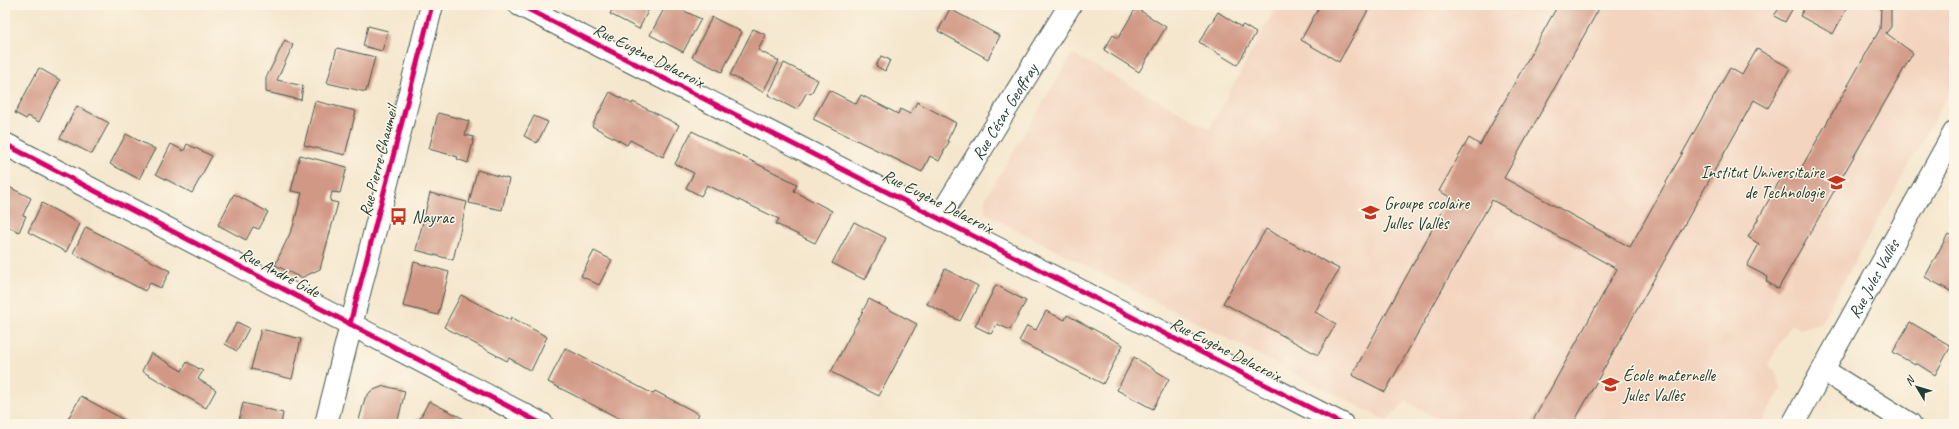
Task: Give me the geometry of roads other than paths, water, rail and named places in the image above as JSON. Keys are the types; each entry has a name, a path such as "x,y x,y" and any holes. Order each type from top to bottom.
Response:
{"street":[{"name":"Rue Pierre Chaumeil","path":"326,424 350,324 432,5"},
{"name":"Rue Eugène Delacroix","path":"520,5 1342,424"},
{"name":"Rue César Geoffray","path":"939,218 1070,5"},
{"name":"Rue Jules Vallès","path":"1793,424 1954,133"},
{"name":"Rue André Gide","path":"5,144 542,424"},
{"path":"1823,370 1910,424"}],"place":[{"name":"Institut Universitaire de Technologie","path":"1837,182"},
{"name":"Groupe scolaire Julles Vallès","path":"1371,213"},
{"name":"Nayrac","path":"399,217"},
{"name":"École maternelle Jules Vallès","path":"1610,385"}]}
